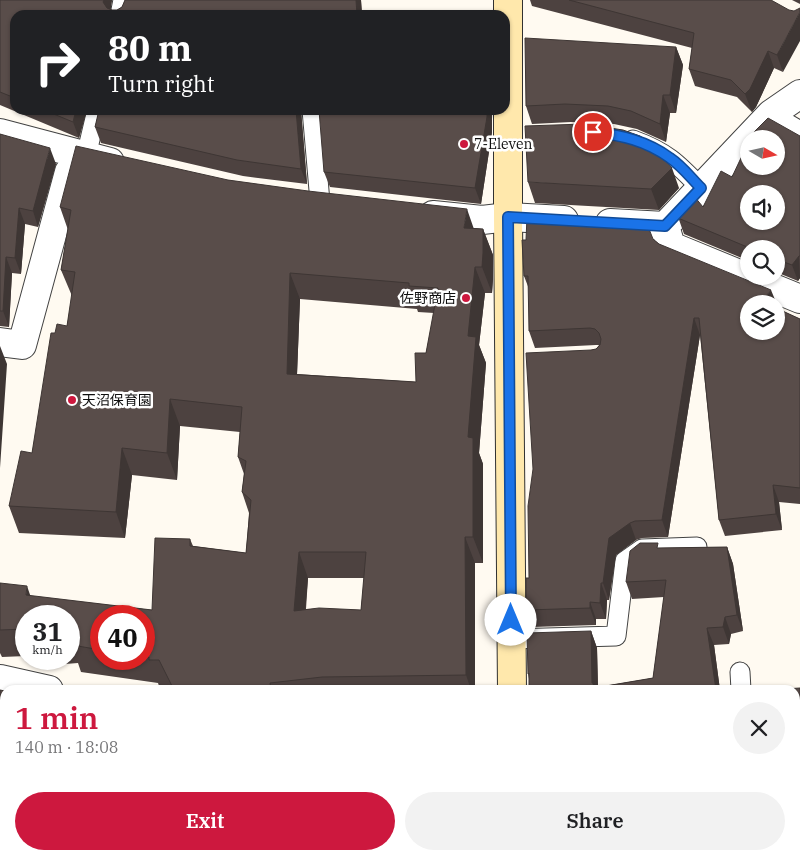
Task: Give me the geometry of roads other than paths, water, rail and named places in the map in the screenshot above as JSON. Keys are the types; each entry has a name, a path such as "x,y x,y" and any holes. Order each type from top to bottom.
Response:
{"street":[{"path":"510,30 517,136 508,217 518,360 511,639 512,685"},
{"path":"406,212 482,220 508,217 665,226 771,114 800,94"},
{"path":"0,133 80,155 134,167"},
{"path":"0,342 22,345 80,155"},
{"path":"293,198 349,206"},
{"path":"665,226 671,246 800,299"},
{"path":"0,679 27,685"}],"lane":[{"path":"771,114 800,131"},
{"path":"80,155 95,115"},
{"path":"312,115 320,202"},
{"path":"612,134 622,135 671,158 701,188"},
{"path":"511,639 616,636 625,561 642,549 697,547"}],"place":[{"name":"7-Eleven","path":"464,144"},
{"name":"佐野商店","path":"466,298"},
{"name":"天沼保育園","path":"72,400"}]}
